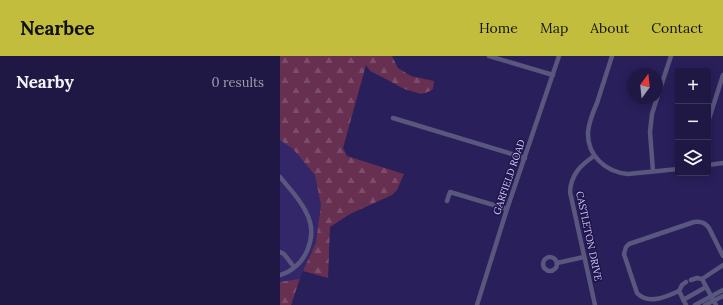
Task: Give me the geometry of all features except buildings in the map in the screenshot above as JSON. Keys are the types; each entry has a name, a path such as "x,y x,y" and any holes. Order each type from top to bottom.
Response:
{"street":[{"path":"489,56 553,75"},
{"name":"GARFIELD ROAD","path":"478,305 507,209 559,56"},
{"path":"612,56 589,128 588,141 594,156 609,169 628,174 675,169"},
{"path":"663,80 671,56"},
{"path":"711,113 723,75"},
{"path":"653,171 650,132 652,114 655,104"},
{"path":"393,118 525,158"},
{"name":"CASTLETON DRIVE","path":"594,156 577,170 570,187 570,194 594,305"},
{"path":"711,165 723,163"},
{"path":"280,177 304,208 311,227 310,244 306,255 300,263 290,271 280,275"},
{"path":"447,201 450,192 507,209"},
{"path":"723,256 709,228 700,222 694,222 636,241 626,247 624,254 637,293 640,297 648,301 657,300 679,291 682,285 697,278 702,279 723,265"},
{"path":"280,252 284,254 294,267"},
{"path":"557,263 584,257"},
{"path":"702,279 714,301"},
{"path":"683,300 706,287"},
{"path":"695,305 714,301 723,290"},
{"path":"679,291 686,305"},
{"path":"705,305 723,296"}],"shaded area":[{"path":"280,129 343,148 316,274 303,271 291,305 280,305"}],"green space":[{"path":"280,56 392,56 398,68 411,76 434,81 433,89 421,94 404,89 370,71 366,65 343,148 347,156 404,174 397,190 392,195 350,214 330,227 328,278 303,271 316,243 321,205 315,175 293,149 280,140"},
{"path":"300,278 291,305 280,305 280,282"}]}
